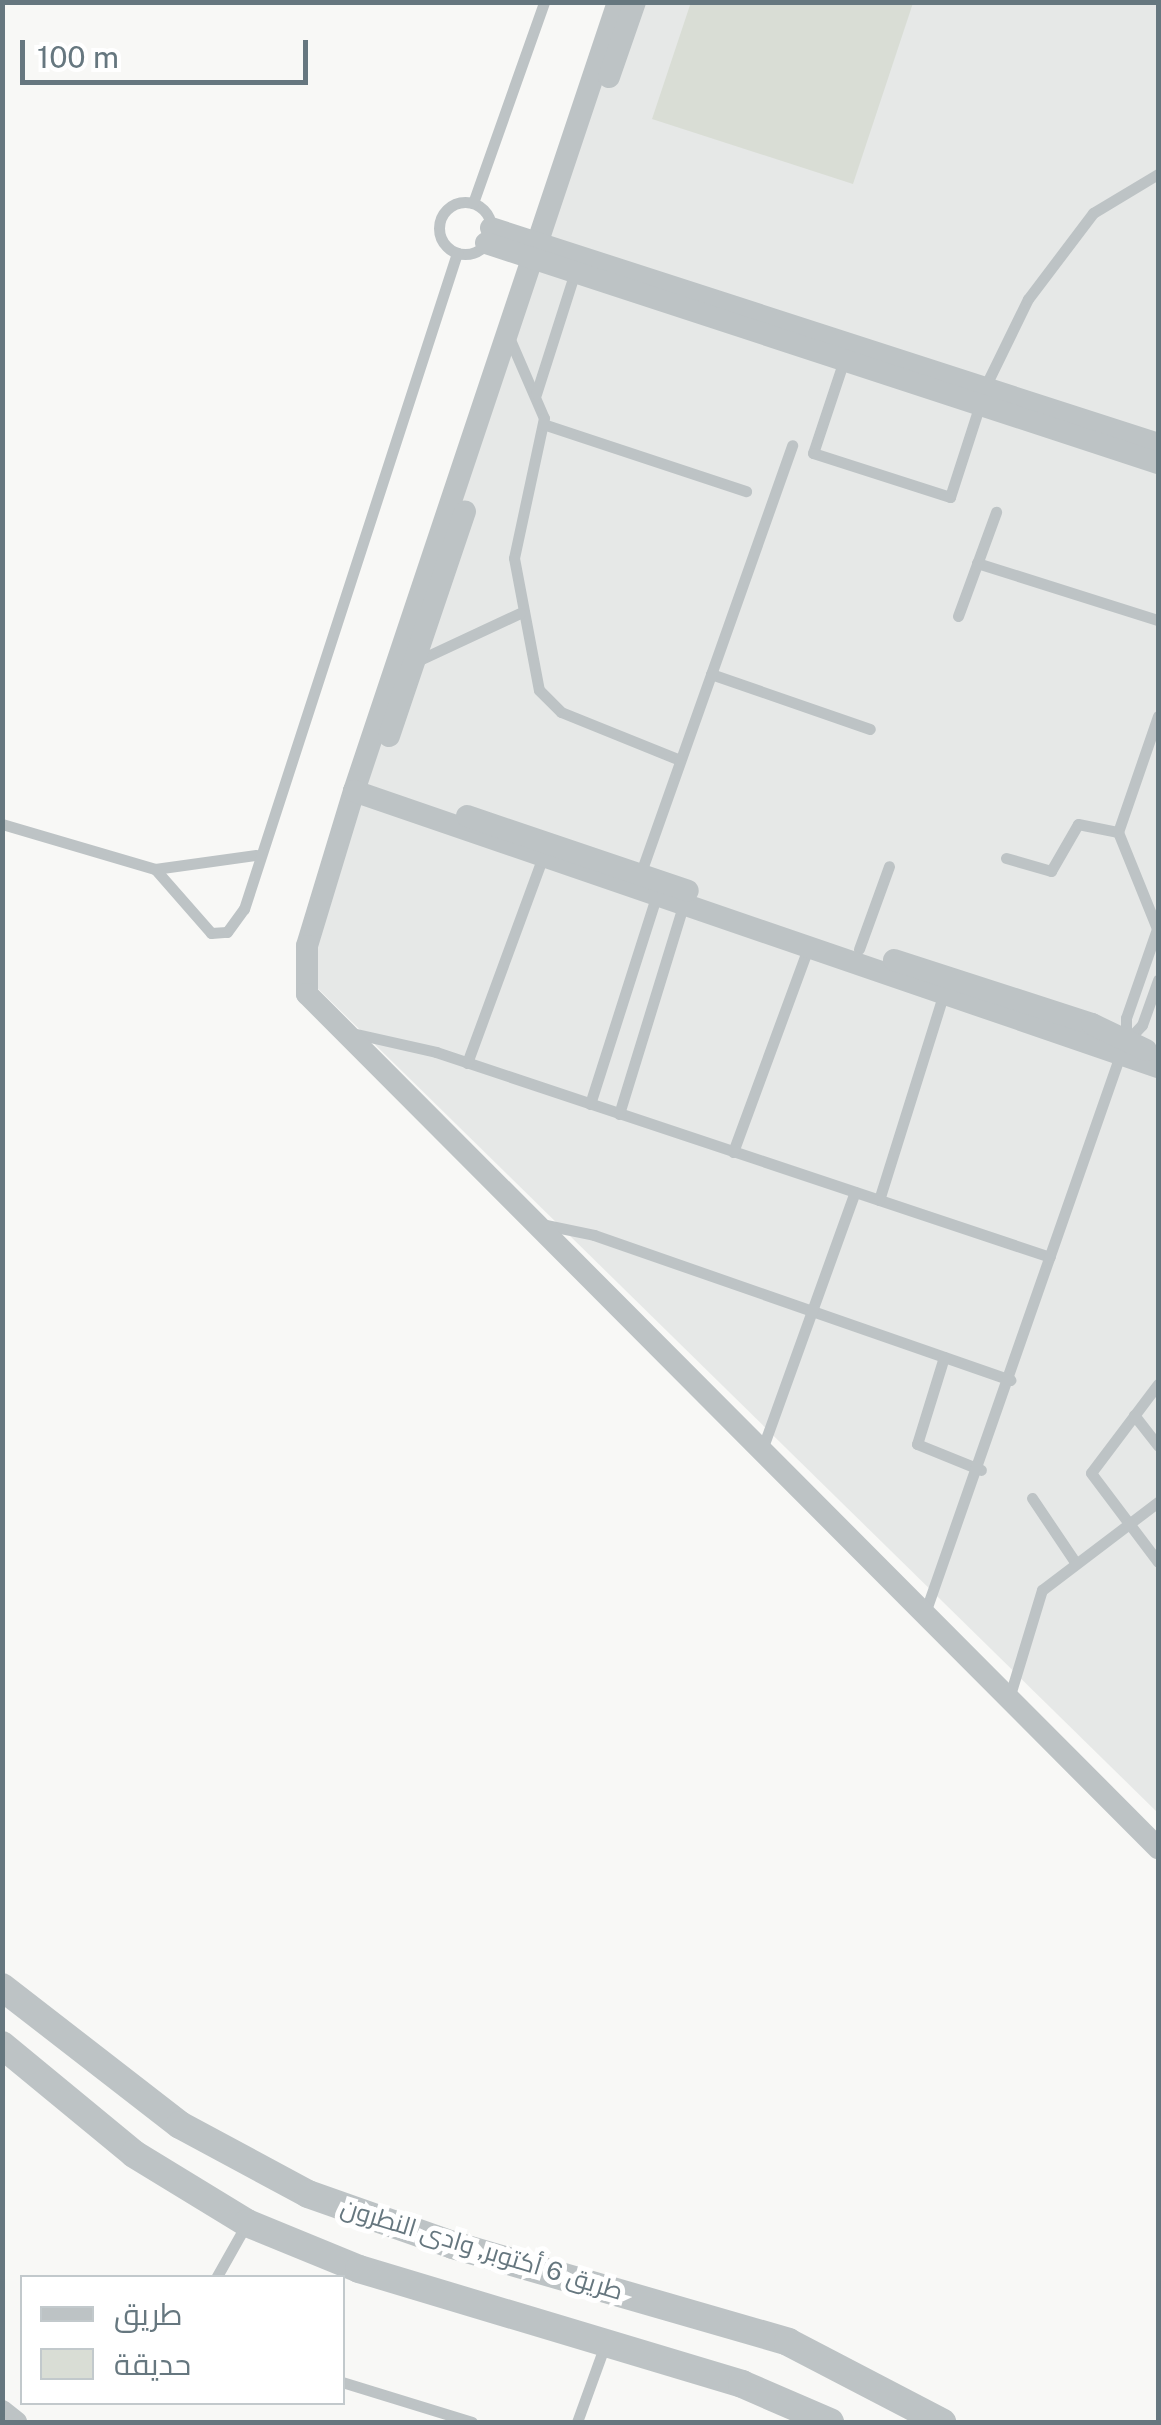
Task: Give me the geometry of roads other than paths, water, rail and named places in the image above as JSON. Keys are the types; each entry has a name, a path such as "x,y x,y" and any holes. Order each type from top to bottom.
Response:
{"street":[{"path":"618,2 512,345 307,965 307,994 338,1030 540,1224 926,1610 1158,1848"},
{"path":"542,252 635,2"},
{"path":"488,235 982,396 1158,462"},
{"path":"542,252 575,272 847,351"},
{"path":"363,788 415,662 512,345"},
{"path":"982,396 1158,444"},
{"path":"363,788 1123,1048 1158,1067"},
{"path":"648,886 684,906 859,949 946,986"},
{"path":"1123,1048 1158,1054"},
{"name":"طريق 6 أكتوبر, وادى النطرون","path":"2,1988 164,2114 308,2194 395,2228 788,2342 942,2422"},
{"path":"2,2044 134,2154 248,2224 359,2269 742,2384 830,2422"},
{"path":"2,2411 16,2422"}],"lane":[{"path":"156,869 196,925 227,932 244,909 256,855 457,252 488,235 473,203 544,2"},
{"path":"847,351 814,453 950,497 982,396 1028,300 1094,213 1158,174"},
{"path":"457,252 444,243 440,220 457,203 473,203"},
{"path":"536,394 575,272"},
{"path":"512,345 536,394 543,424 516,540 520,613 535,680 552,706 680,760"},
{"path":"543,424 746,491"},
{"path":"590,1104 680,760 792,446"},
{"path":"958,616 996,512"},
{"path":"977,563 1158,620"},
{"path":"415,662 520,613"},
{"path":"711,674 870,728"},
{"path":"1123,1048 1126,1018 1158,929 1118,832 1158,716"},
{"path":"2,824 156,869 256,855"},
{"path":"1006,858 1051,871 1078,824 1118,832"},
{"path":"467,1063 546,852"},
{"path":"859,949 889,866"},
{"path":"619,1114 684,906"},
{"path":"733,1152 811,940"},
{"path":"926,1610 980,1470 1123,1048 1158,980"},
{"path":"879,1200 946,986"},
{"path":"338,1030 467,1063 1050,1257"},
{"path":"762,1446 855,1192"},
{"path":"540,1224 814,1311 1010,1380"},
{"path":"944,1357 917,1444 980,1470"},
{"path":"1158,1384 1091,1473 1158,1562"},
{"path":"1134,1415 1158,1446"},
{"path":"1032,1498 1075,1562"},
{"path":"1010,1695 1032,1607 1075,1562 1158,1502"},
{"path":"218,2275 248,2224"},
{"path":"578,2422 606,2342"},
{"path":"345,2383 472,2422"}]}
